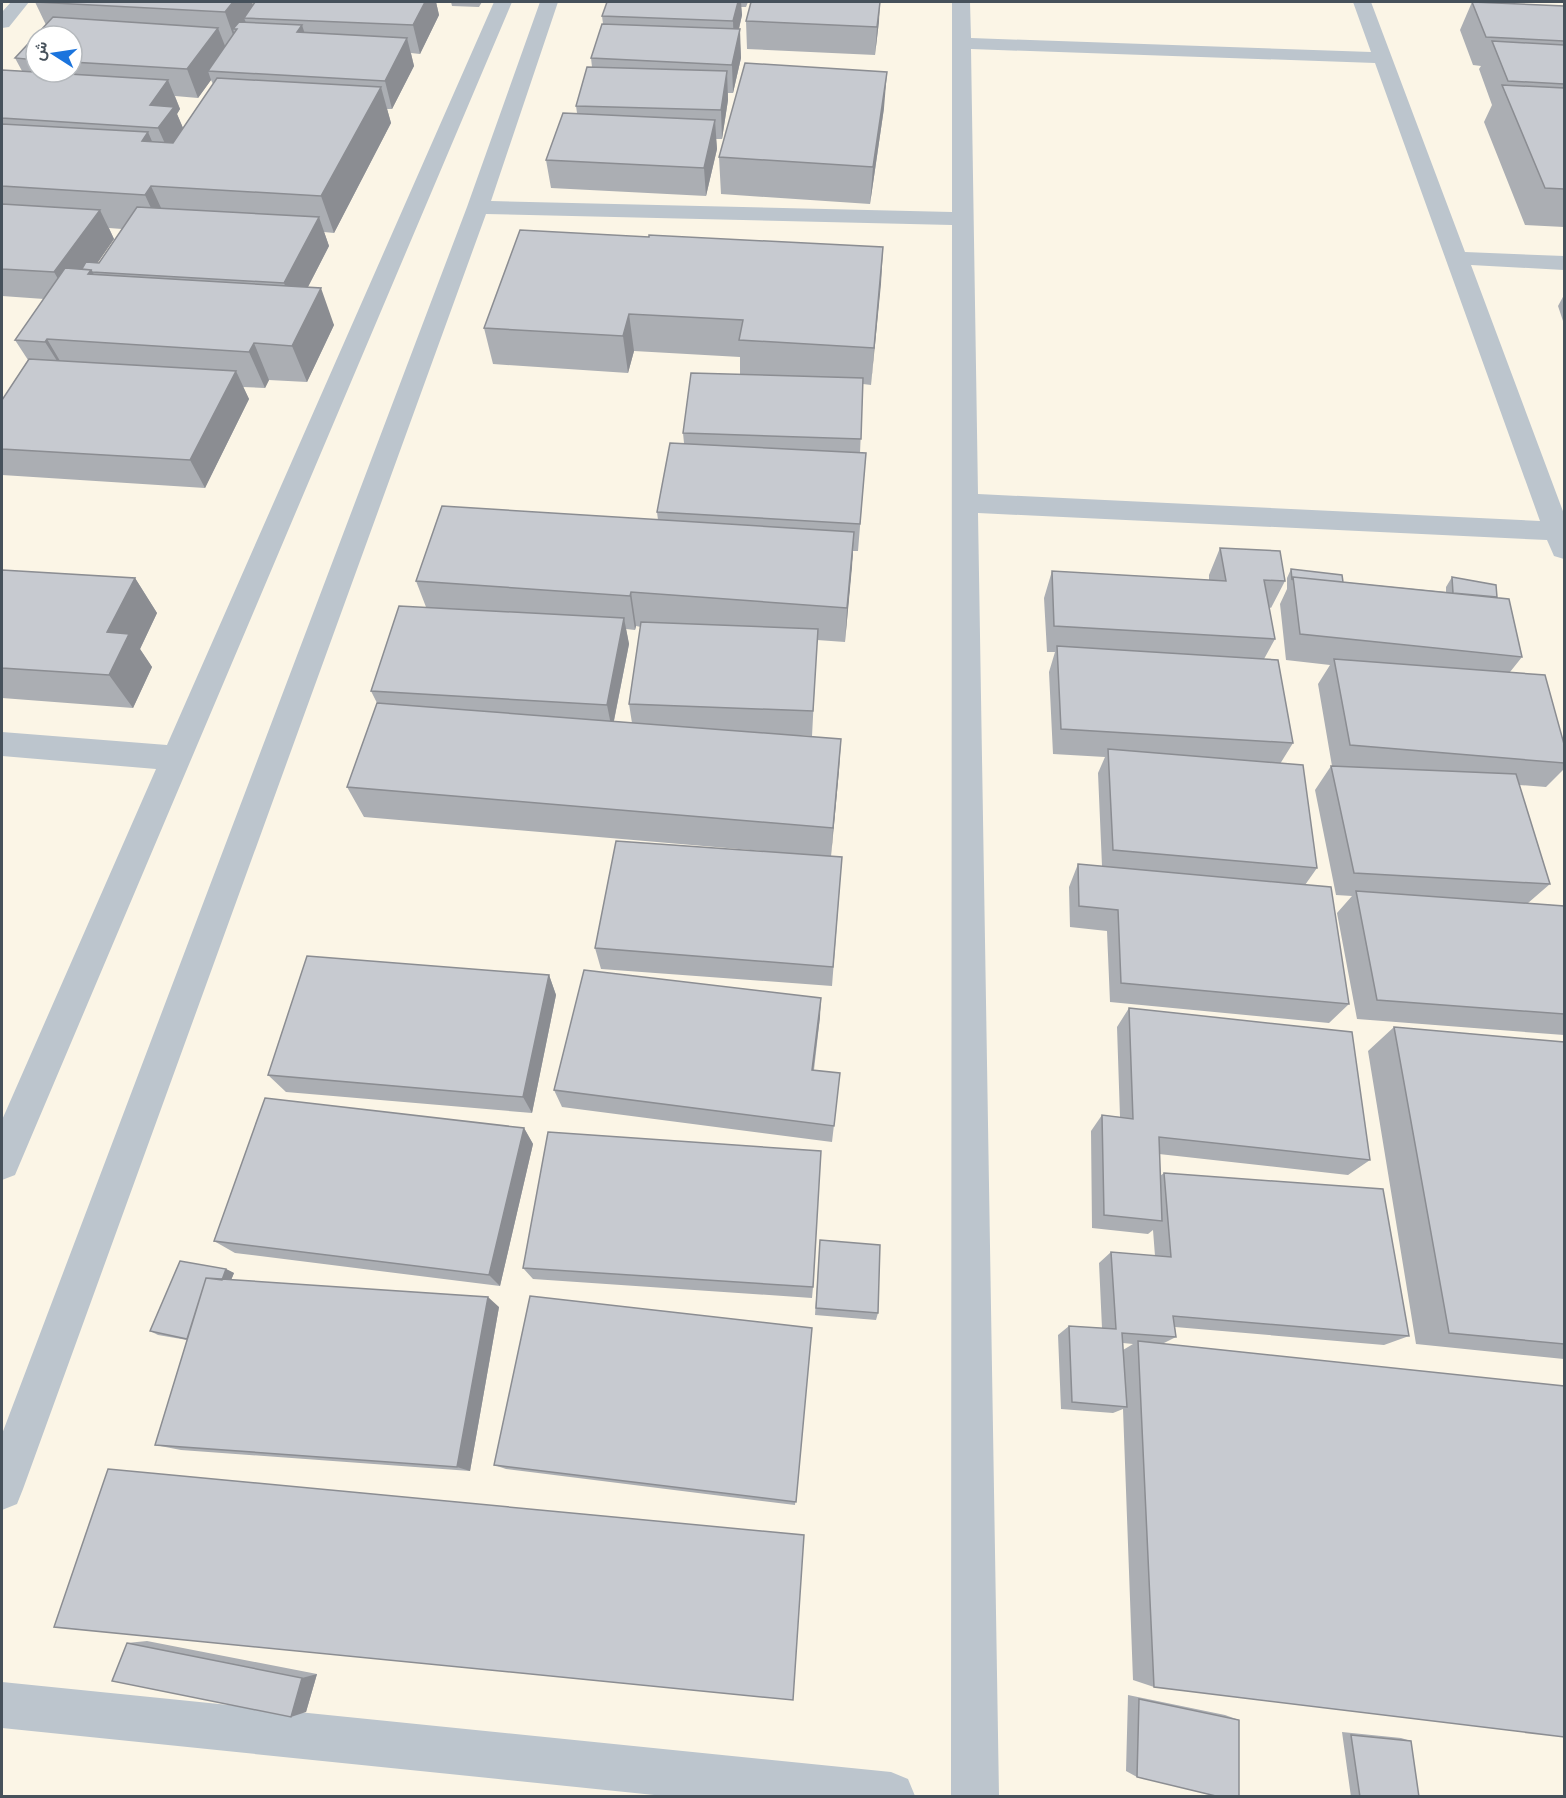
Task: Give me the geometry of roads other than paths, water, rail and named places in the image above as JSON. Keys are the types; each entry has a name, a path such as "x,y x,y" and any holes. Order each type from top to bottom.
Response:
{"street":[{"path":"2,23 20,2"},
{"path":"2,1162 503,2"},
{"path":"2,1489 478,207 549,2"},
{"path":"961,2 975,1797"},
{"path":"965,503 1561,540 1362,2"},
{"path":"961,43 1383,58"},
{"path":"478,207 963,219"},
{"path":"1457,258 1564,263"},
{"path":"2,744 176,758"},
{"path":"2,1705 891,1797"}]}
